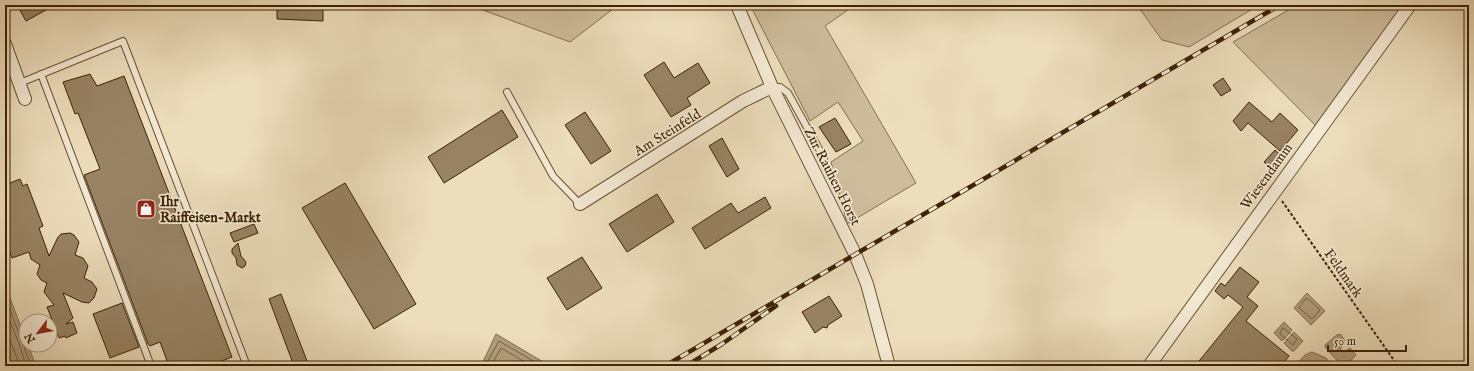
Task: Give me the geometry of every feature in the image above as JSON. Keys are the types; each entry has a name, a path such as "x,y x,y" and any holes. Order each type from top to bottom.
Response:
{"street":[{"name":"Zur Rauhen Horst","path":"736,5 772,87 855,254 867,284 889,366"},
{"name":"Wiesendamm","path":"1149,366 1274,191 1410,5"},
{"path":"5,44 25,99"},
{"name":"Am Steinfeld","path":"580,204 743,101 772,87"}],"lane":[{"path":"20,83 123,41 247,366"},
{"path":"41,74 151,366"},
{"path":"772,87 780,87 788,93 824,158"},
{"path":"507,92 553,176 580,204"}],"path":[{"name":"Feldmark","path":"1274,191 1398,366"}],"shaded area":[{"path":"469,5 618,5 570,42"},
{"path":"750,5 855,5 825,26 916,183 847,224 831,162 863,141 838,102 810,121"},
{"path":"1137,5 1259,5 1189,47 1162,40"},
{"path":"1297,5 1404,5 1317,127 1233,42"}],"water":[{"path":"5,285 18,319 18,353 31,353 36,366 5,366"},
{"path":"1307,293 1325,311 1311,325 1294,308"},
{"path":"1284,322 1292,330 1282,341 1274,333"},
{"path":"1294,332 1303,341 1294,351 1292,351 1284,343"},
{"path":"496,334 550,366 481,366"},
{"path":"1338,334 1341,335 1345,341 1340,350 1344,352 1350,348 1356,355 1346,366 1342,366 1325,347 1325,345"},
{"path":"1312,352 1326,358 1332,366 1295,366 1305,355"}],"building":[{"path":"17,5 55,5 26,21"},
{"path":"277,5 323,5 323,21 277,19"},
{"path":"664,62 674,78 698,63 710,83 687,98 691,105 671,117 644,75"},
{"path":"90,74 97,86 124,76 232,357 209,366 169,366 160,342 150,346 148,344 84,175 100,169 78,113 75,114 63,82"},
{"path":"1223,78 1231,90 1221,96 1213,85"},
{"path":"1249,102 1272,122 1280,113 1298,130 1280,151 1248,123 1241,131 1233,121"},
{"path":"502,110 518,137 444,183 428,157"},
{"path":"585,112 611,151 591,164 565,125"},
{"path":"835,118 851,144 836,152 819,127"},
{"path":"722,138 739,169 727,177 709,146"},
{"path":"1275,150 1285,159 1274,171 1264,162"},
{"path":"20,179 23,186 27,184 43,226 39,228 49,256 61,234 70,233 74,235 79,242 75,255 83,258 88,266 84,278 92,282 97,289 94,298 89,303 82,302 63,293 73,318 66,324 73,322 77,333 66,338 65,336 59,338 58,335 58,313 49,313 47,307 54,305 44,292 47,283 41,280 37,274 40,265 31,259 29,252 12,258 5,239 5,217 9,215 5,204 5,185"},
{"path":"345,183 416,304 374,329 302,208"},
{"path":"657,194 674,222 627,252 609,224"},
{"path":"765,197 771,208 705,249 692,228 731,203 738,213"},
{"path":"254,224 258,233 234,242 230,233"},
{"path":"238,243 241,256 246,262 245,266 242,268 237,265 236,258 232,253 232,249"},
{"path":"582,257 602,288 567,310 547,278"},
{"path":"1240,267 1259,282 1247,297 1258,306 1246,321 1289,356 1281,366 1195,366 1243,307 1228,295 1224,299 1215,291 1221,283 1225,286"},
{"path":"281,294 309,366 294,366 269,299"},
{"path":"829,296 842,316 828,325 827,328 823,327 815,333 802,312"},
{"path":"122,303 139,347 110,358 93,314"}],"railway":[{"path":"665,366 1280,5"},
{"path":"686,366 722,344 776,306"}],"place":[{"name":"Ihr Raiffeisen-Markt","path":"146,209"}]}
